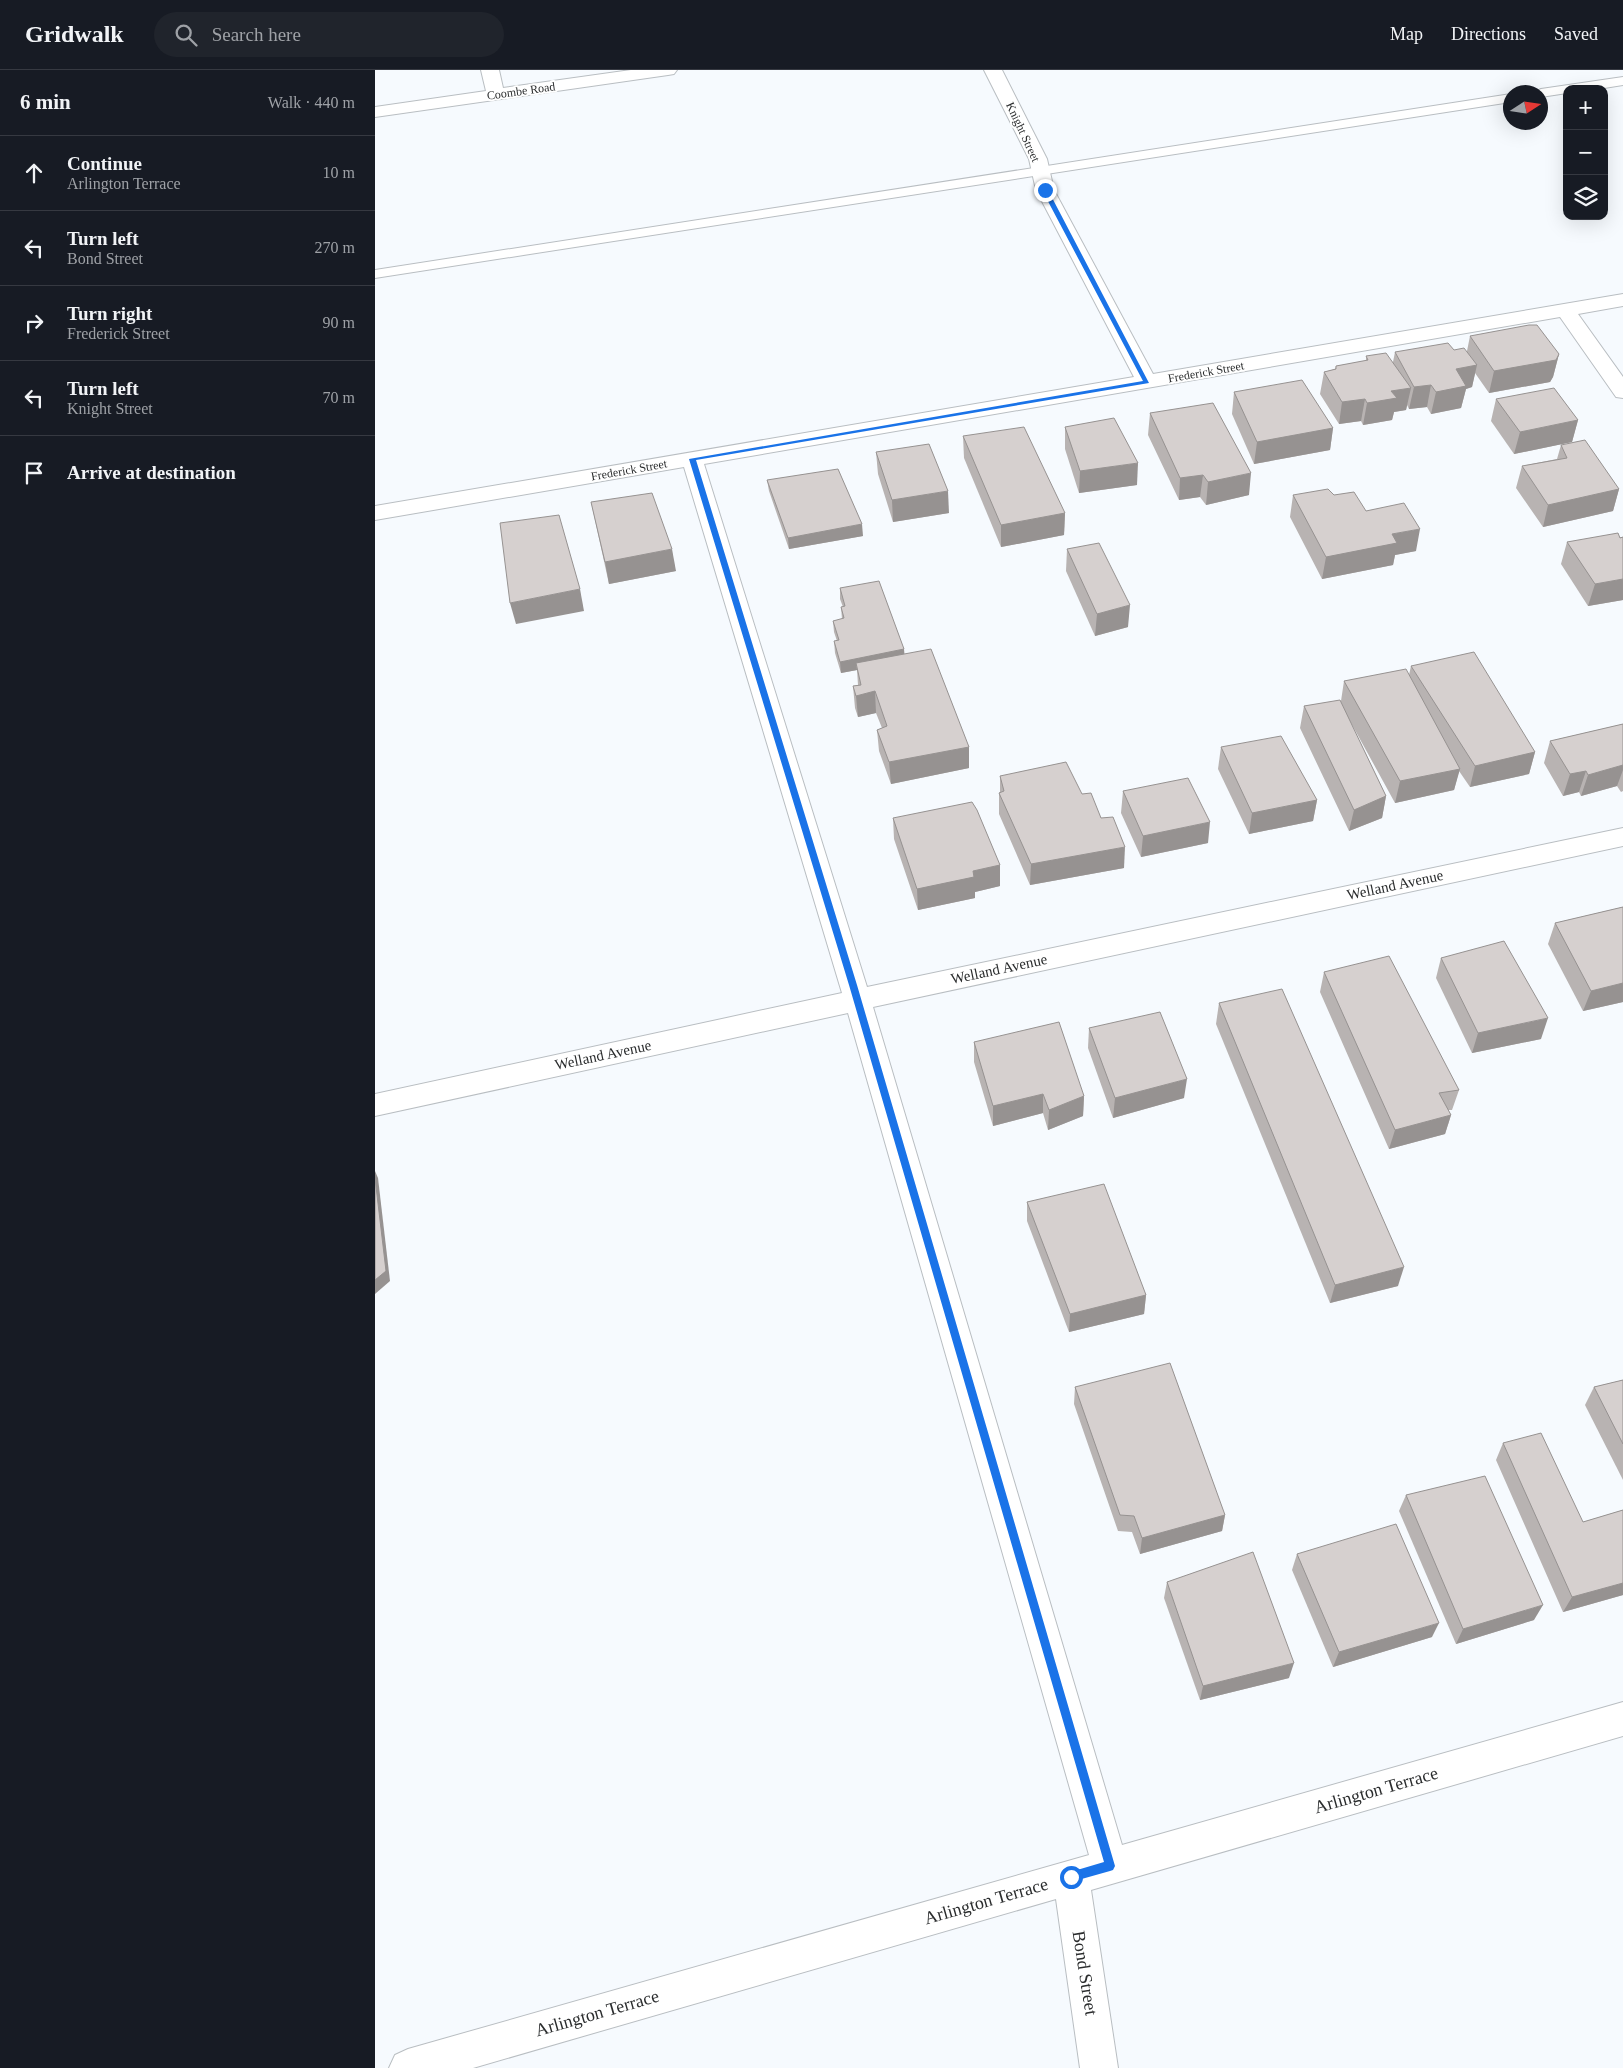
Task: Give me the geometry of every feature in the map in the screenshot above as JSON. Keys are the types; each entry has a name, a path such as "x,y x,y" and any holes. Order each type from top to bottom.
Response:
{"street":[{"path":"490,70 496,95"},
{"name":"Coombe Road","path":"375,112 667,70"},
{"name":"Knight Street","path":"993,70 1038,159 1045,190 1147,382"},
{"name":"Frederick Street","path":"375,513 1623,300"},
{"path":"1565,310 1623,392"},
{"path":"693,459 857,1000 1110,1866"},
{"name":"Welland Avenue","path":"375,1105 1623,837"},
{"name":"Arlington Terrace","path":"407,2068 1623,1719"},
{"name":"Bond Street","path":"1071,1877 1099,2068"}],"lane":[{"path":"1597,85 1623,81"},
{"path":"1548,93 1563,90"},
{"path":"375,274 1503,99"}],"building":[{"path":"1537,325 1559,354 1556,360 1494,371 1470,336"},
{"path":"1448,343 1454,350 1464,348 1477,365 1456,369 1466,386 1436,392 1431,385 1414,387 1395,352"},
{"path":"1386,353 1411,388 1391,391 1397,398 1367,403 1365,399 1342,402 1324,372 1336,369 1336,366 1368,360 1366,356"},
{"path":"1302,380 1333,428 1257,442 1234,392"},
{"path":"1554,388 1578,420 1520,432 1496,399"},
{"path":"1213,403 1251,473 1208,482 1203,475 1180,478 1150,413"},
{"path":"1114,418 1138,463 1080,471 1065,427"},
{"path":"1024,427 1065,513 1001,525 963,436"},
{"path":"1585,440 1619,489 1548,505 1522,466 1567,458 1561,445"},
{"path":"929,444 948,491 892,500 876,452"},
{"path":"838,469 862,524 788,538 767,480"},
{"path":"1328,489 1334,495 1354,492 1366,511 1404,503 1420,529 1392,534 1397,543 1326,557 1293,495"},
{"path":"652,493 672,549 605,562 591,502"},
{"path":"559,515 580,589 510,603 500,523"},
{"path":"1618,533 1620,538 1623,537 1623,579 1595,584 1567,542"},
{"path":"1099,543 1130,605 1097,614 1067,549"},
{"path":"879,581 904,649 840,662 834,641 839,640 833,621 844,618 841,607 845,606 840,588"},
{"path":"931,649 969,747 889,762 877,730 887,726 875,691 856,696 853,686 861,685 856,663"},
{"path":"1474,652 1535,752 1475,766 1411,666"},
{"path":"1406,669 1460,769 1400,781 1344,681"},
{"path":"1340,700 1386,796 1354,810 1304,706"},
{"path":"1623,724 1623,765 1588,775 1586,771 1570,774 1550,741"},
{"path":"1281,736 1317,800 1252,813 1221,747"},
{"path":"1066,762 1082,794 1091,793 1101,818 1113,817 1125,847 1031,864 999,793 1004,791 1000,776"},
{"path":"1188,778 1210,822 1143,836 1123,791"},
{"path":"972,802 1000,865 973,871 974,877 917,889 893,818"},
{"path":"1623,907 1623,983 1591,991 1555,923"},
{"path":"1504,941 1548,1018 1478,1033 1441,958"},
{"path":"1389,956 1459,1090 1439,1093 1451,1115 1395,1130 1324,972"},
{"path":"1282,989 1404,1267 1335,1285 1219,1003"},
{"path":"1160,1012 1187,1079 1115,1098 1089,1028"},
{"path":"1059,1022 1084,1096 1049,1110 1043,1094 993,1106 974,1042"},
{"path":"375,1178 386,1271 375,1280"},
{"path":"1104,1184 1146,1295 1070,1314 1027,1202"},
{"path":"1170,1363 1225,1515 1142,1538 1134,1516 1120,1515 1075,1387"},
{"path":"1623,1380 1623,1444 1594,1387"},
{"path":"1541,1433 1583,1522 1623,1510 1623,1583 1572,1597 1503,1443"},
{"path":"1485,1476 1543,1605 1463,1629 1406,1495"},
{"path":"1396,1524 1439,1623 1339,1652 1297,1554"},
{"path":"1253,1552 1294,1663 1203,1686 1167,1582"}],"route":[{"path":"1045,190 1147,382 693,459 853,985 1110,1866 1071,1877"}]}
